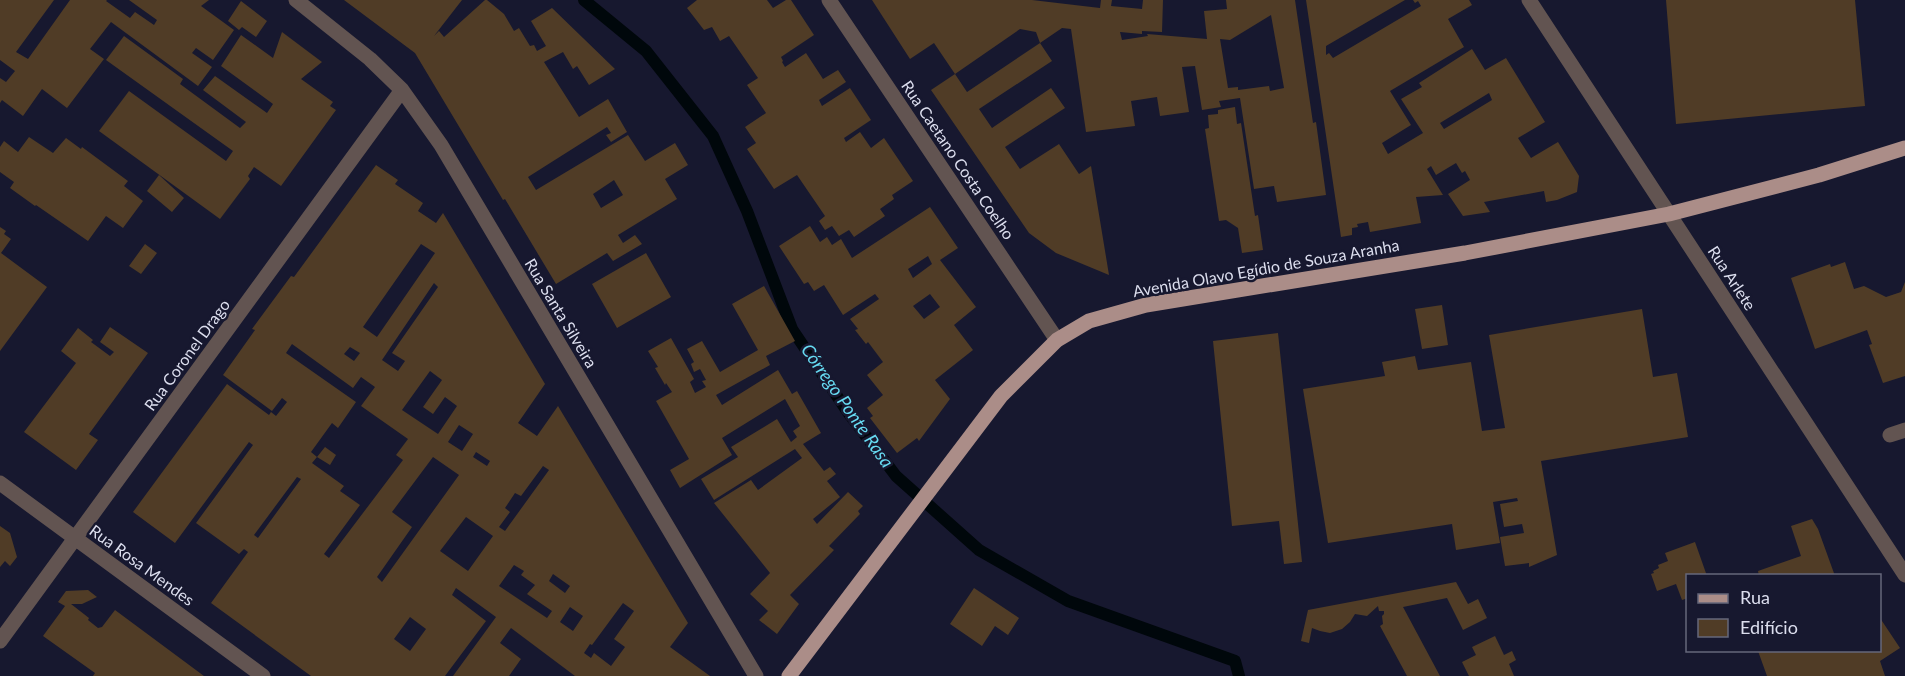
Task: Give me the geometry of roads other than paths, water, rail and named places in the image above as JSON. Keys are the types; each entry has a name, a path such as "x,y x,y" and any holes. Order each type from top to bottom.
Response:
{"main road":[{"name":"Avenida Olavo Egídio de Souza Aranha","path":"789,676 1001,396 1057,340 1089,321 1146,304 1465,253 1669,214 1819,175 1905,148"}],"street":[{"name":"Rua Santa Silveira","path":"296,0 370,59 402,90 441,145 756,676"},
{"name":"Rua Caetano Costa Coelho","path":"830,0 1057,340"},
{"name":"Rua Arlete","path":"1529,0 1905,575"},
{"name":"Rua Coronel Drago","path":"0,641 402,90"},
{"path":"1890,435 1905,430"},
{"name":"Rua Rosa Mendes","path":"0,483 262,676"}],"waterway":[{"name":"Córrego Ponte Rasa","path":"584,0 646,51 713,136 747,211 792,329 847,411 896,476 979,550 1068,601 1235,661 1239,676"}]}
